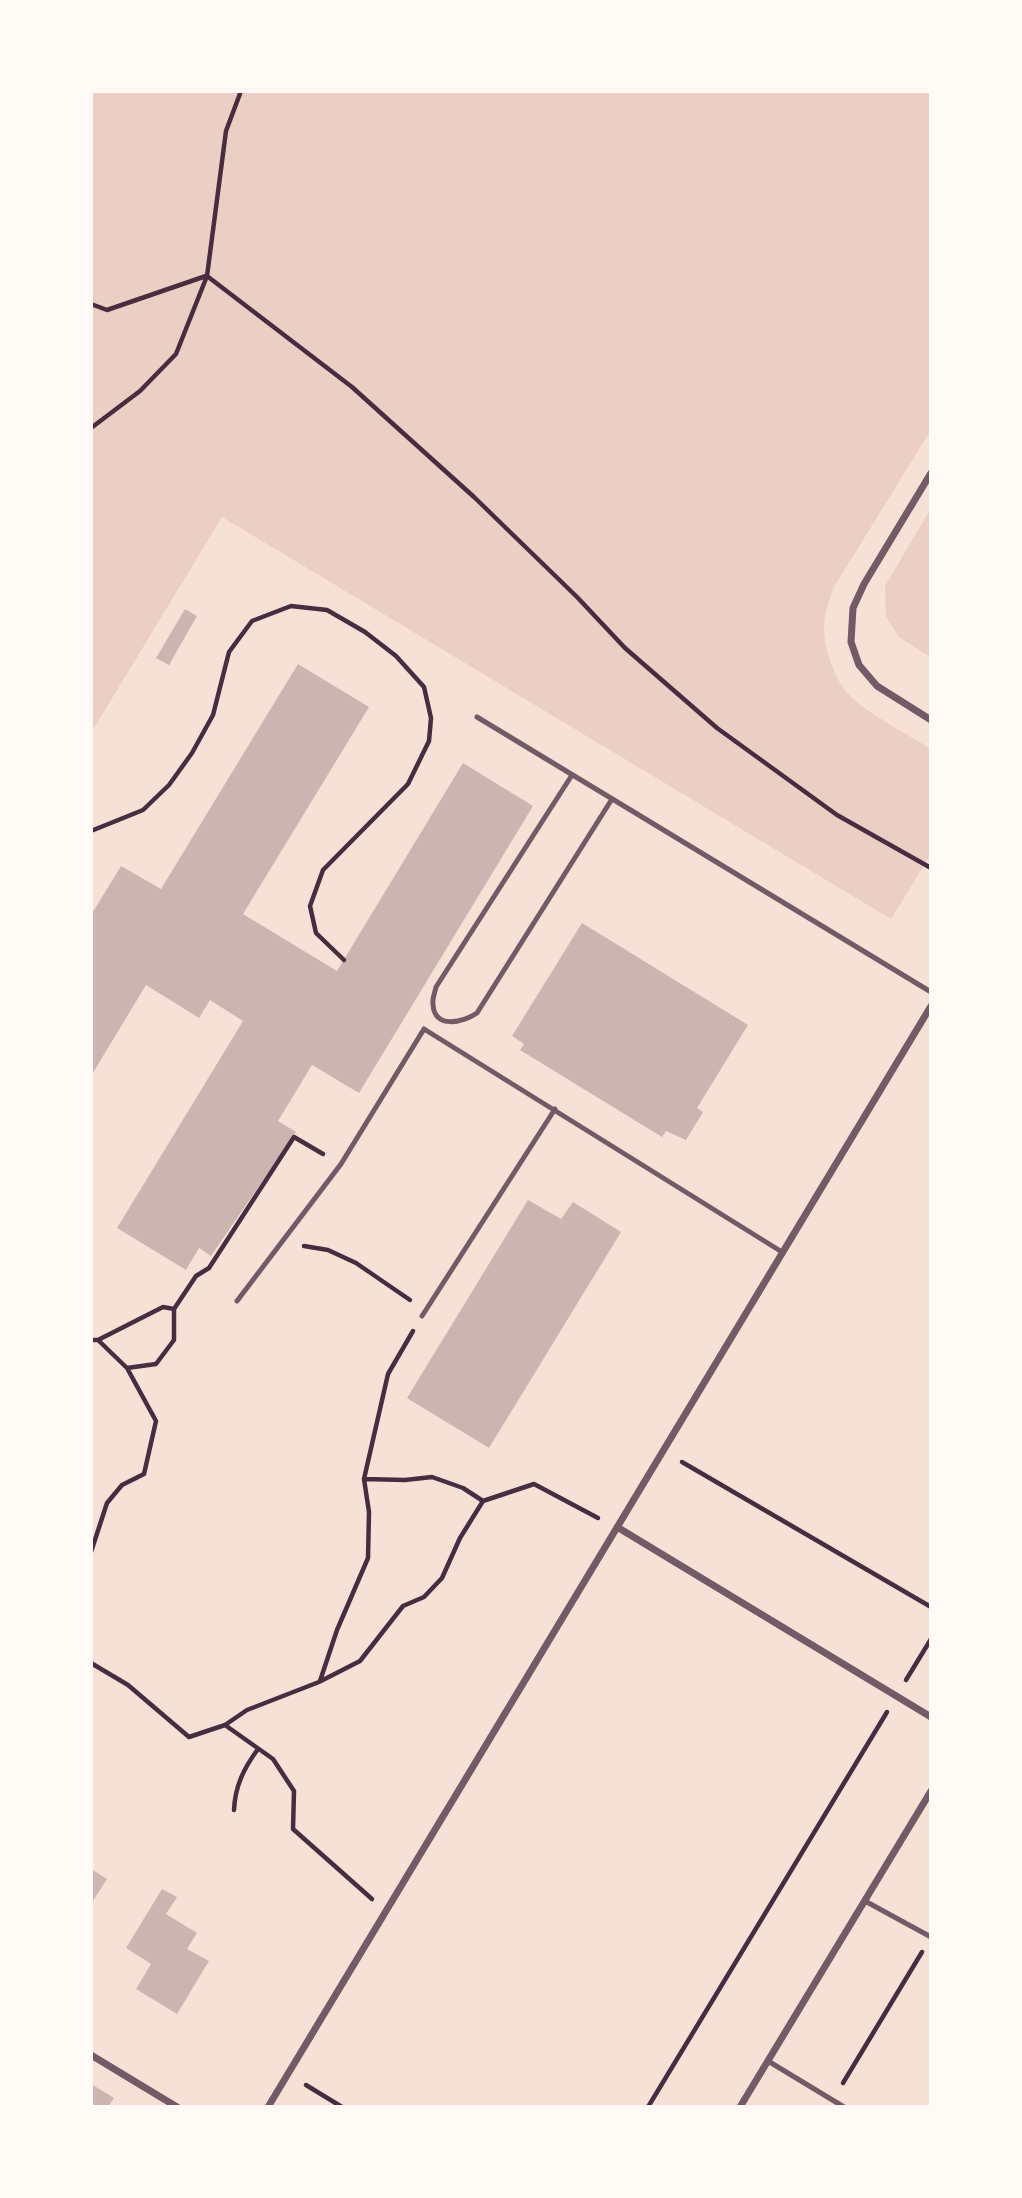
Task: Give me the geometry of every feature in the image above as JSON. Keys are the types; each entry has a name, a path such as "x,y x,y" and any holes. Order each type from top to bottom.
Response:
{"street":[{"path":"931,473 864,584 853,608 851,642 859,665 877,686 931,720"},
{"path":"268,2107 931,1006"},
{"path":"617,1527 931,1717"},
{"path":"740,2107 931,1791"},
{"path":"91,2055 177,2107"}],"lane":[{"path":"477,717 931,992"},
{"path":"572,775 436,987 432,1005 437,1016 449,1023 465,1021 477,1013 612,799"},
{"path":"237,1301 341,1164 424,1029 555,1108 782,1252"},
{"path":"422,1316 555,1108"},
{"path":"865,1901 931,1937"},
{"path":"768,2061 844,2107"}],"path":[{"path":"91,428 140,391 176,354 207,276 226,131 241,91"},
{"path":"91,304 107,310 207,276"},
{"path":"207,276 352,387 474,497 577,597 625,648 717,728 837,816 931,867"},
{"path":"91,831 144,810 169,785 192,753 213,715 229,652 252,621 291,606 327,610 365,632 396,656 424,687 431,718 429,741 408,784 323,870 310,906 316,933 344,960"},
{"path":"127,1368 156,1364 174,1340 174,1309 197,1276 209,1268 294,1138 341,1164"},
{"path":"283,1240 328,1250 356,1263 407,1296 422,1316 388,1374 364,1479 369,1512 368,1558 337,1630 319,1682"},
{"path":"91,1340 98,1340 163,1307 174,1309"},
{"path":"91,1552 107,1503 122,1485 144,1474 156,1421 127,1368 98,1340"},
{"path":"663,1451 931,1607"},
{"path":"364,1479 432,1477 463,1488 482,1501"},
{"path":"91,1663 128,1685 189,1737 225,1725 247,1710 319,1682 360,1661 403,1606 424,1597 442,1578 460,1538 482,1501 534,1484 617,1527"},
{"path":"648,2107 931,1639"},
{"path":"225,1725 273,1759 294,1791 293,1829 385,1911"},
{"path":"234,1810 241,1776 258,1748"},
{"path":"833,2101 931,1937"},
{"path":"287,2074 342,2107"}],"shaded area":[{"path":"91,91 931,91 931,430 834,587 824,623 830,661 845,690 873,714 931,749 931,854 891,919 222,517 91,733"},
{"path":"931,508 931,658 899,637 886,617 885,586"}],"building":[{"path":"185,609 197,616 169,665 156,658"},
{"path":"298,664 369,707 243,914 337,971 463,763 533,806 359,1093 312,1065 278,1121 296,1132 211,1256 199,1248 186,1270 117,1228 243,1021 210,1000 199,1018 146,985 91,1076 91,915 121,866 161,889"},
{"path":"582,923 748,1025 697,1108 703,1112 686,1140 666,1131 662,1137 520,1050 524,1044 512,1036"},
{"path":"528,1200 561,1219 573,1202 621,1232 489,1448 407,1398"},
{"path":"91,1869 107,1879 91,1904"},
{"path":"162,1889 177,1897 166,1914 197,1933 187,1949 209,1961 177,2014 136,1989 151,1964 126,1948"},
{"path":"91,2084 114,2098 108,2107 91,2107"}]}
